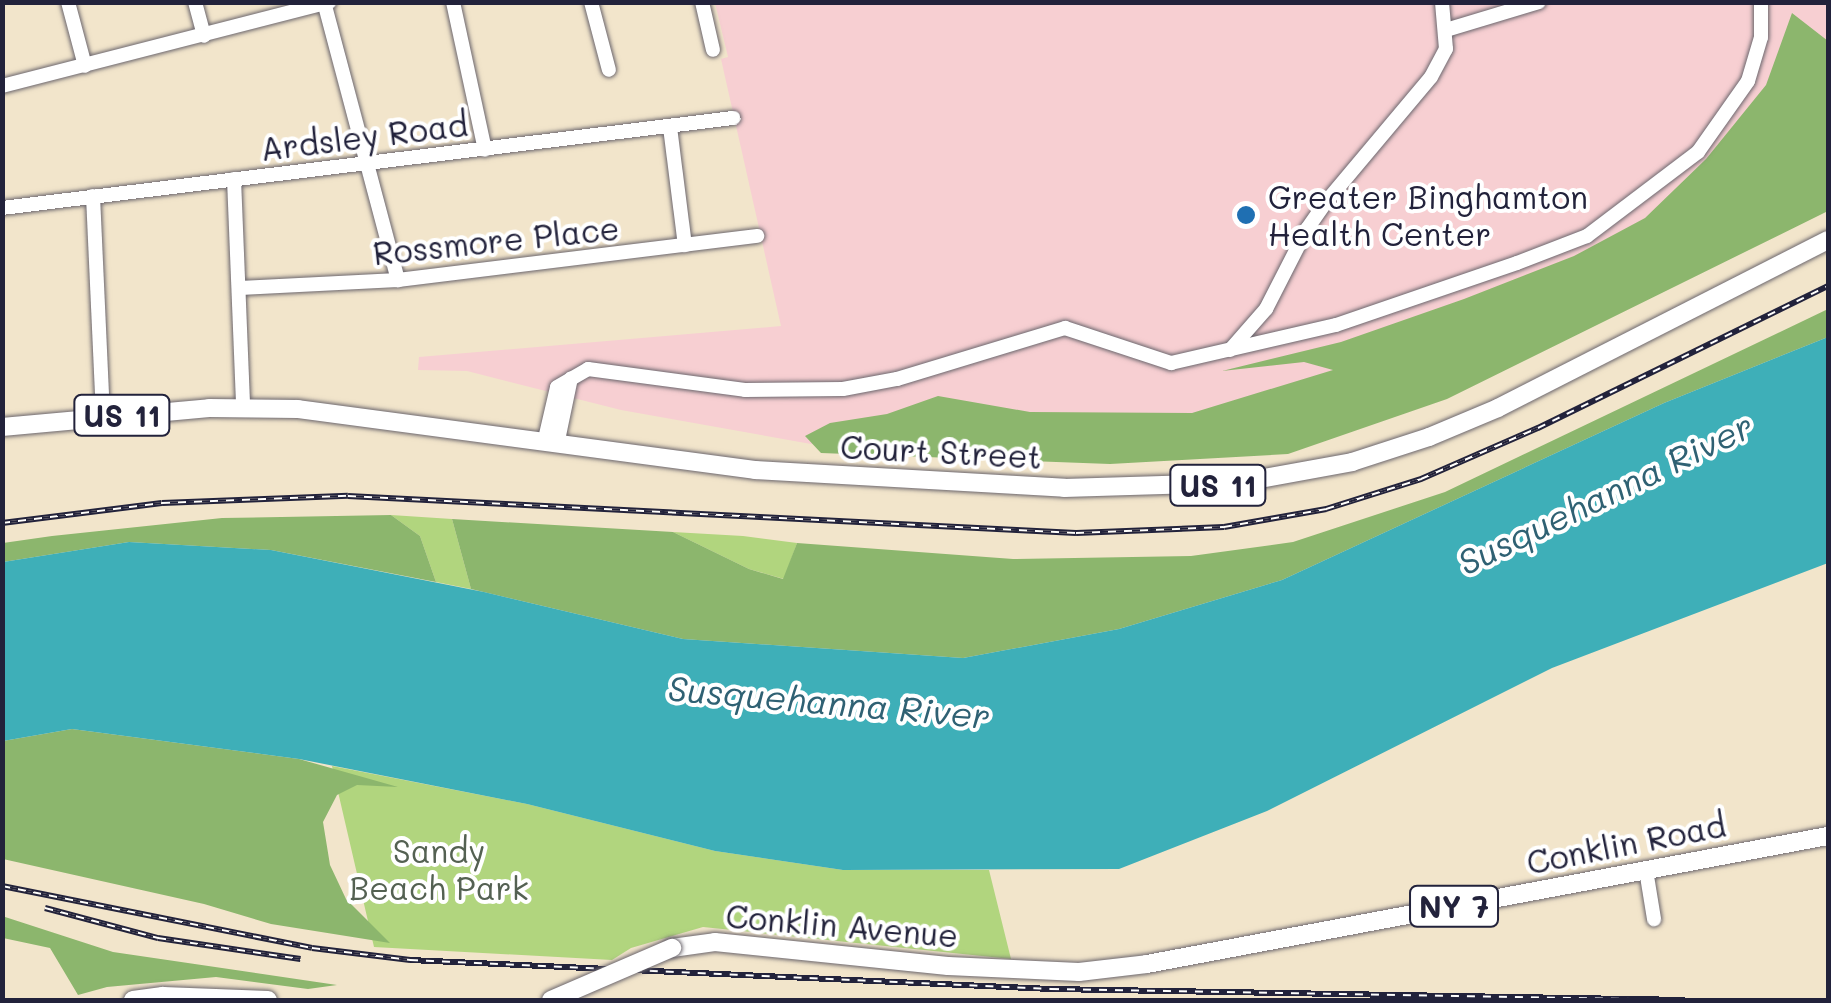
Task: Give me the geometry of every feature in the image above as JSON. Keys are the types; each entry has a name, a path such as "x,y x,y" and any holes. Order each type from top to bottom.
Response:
{"main road":[{"name":"Court Street","path":"2,427 243,407 349,413 716,467 1046,487 1177,488 1282,477 1376,455 1462,423 1828,240"},
{"name":"Conklin Road","path":"1080,972 1147,964 1828,836"},
{"name":"Conklin Avenue","path":"550,1000 672,948 715,942 992,969 1080,972"},
{"path":"133,1000 163,996 268,1000"}],"street":[{"path":"68,2 85,66"},
{"path":"195,2 204,36"},
{"path":"453,2 485,150"},
{"path":"591,2 609,70"},
{"path":"702,2 713,50"},
{"path":"1229,350 1266,309 1307,229 1326,202 1430,76 1446,49 1442,2"},
{"path":"550,444 554,393 572,376 596,369 745,390 842,389 896,379 1066,328 1161,363 1354,318 1517,263 1588,236 1608,224 1697,152 1737,100 1754,65 1761,2"},
{"path":"2,86 326,3 398,280"},
{"path":"1446,30 1537,3"},
{"name":"Ardsley Road","path":"2,208 733,118"},
{"path":"670,127 685,245"},
{"path":"234,179 243,407"},
{"path":"93,196 103,417"},
{"name":"Rossmore Place","path":"240,288 398,280 757,236"},
{"path":"1646,870 1654,919"}],"shaded area":[{"name":"Greater Binghamton Health Center","path":"715,3 1828,3 1828,178 1160,446 811,444 621,410 467,371 418,370 419,357 781,326 721,59 728,57"}],"green space":[{"path":"1792,13 1828,41 1828,211 1447,399 1288,454 1110,464 821,453 805,436 830,423 887,414 938,396 1030,412 1192,413 1333,370 1304,362 1222,371 1341,342 1464,299 1574,256 1645,218 1706,159 1766,85"},
{"path":"1828,309 1828,337 1664,403 1282,580 1119,629 963,658 683,639 471,589 452,519 673,532 749,569 783,579 797,543 1013,559 1191,556 1293,542 1445,492"},
{"path":"391,515 452,519 471,589 436,582 420,536"},
{"path":"391,515 420,536 436,582 271,550 129,542 3,562 3,543 52,536 222,518"},
{"path":"673,532 797,543 784,579 749,569"},
{"path":"72,729 299,759 398,787 357,785 337,795 323,822 330,865 346,899 390,943 271,924 204,904 3,859 3,741"},
{"name":"Sandy Beach Park","path":"332,766 527,804 715,851 843,870 989,870 1011,959 703,927 631,948 612,960 374,947"},
{"path":"2,916 113,952 337,985 308,989 216,977 107,987 78,995 50,948 3,938"}],"water":[{"name":"Susquehanna River","path":"1828,337 1828,563 1552,668 1267,811 1119,869 843,870 715,851 527,804 299,759 72,729 3,741 3,562 129,542 271,550 484,592 683,639 963,658 1119,629 1282,580 1664,403"}],"railway":[{"path":"2,523 162,503 348,496 1076,533 1224,527 1326,509 1421,479 1538,428 1828,286"},
{"path":"2,886 312,948 410,960 1051,989 1685,1000"},
{"path":"45,908 158,938 300,959"}],"place":[{"name":"Greater Binghamton Health Center","path":"1246,215"}]}
